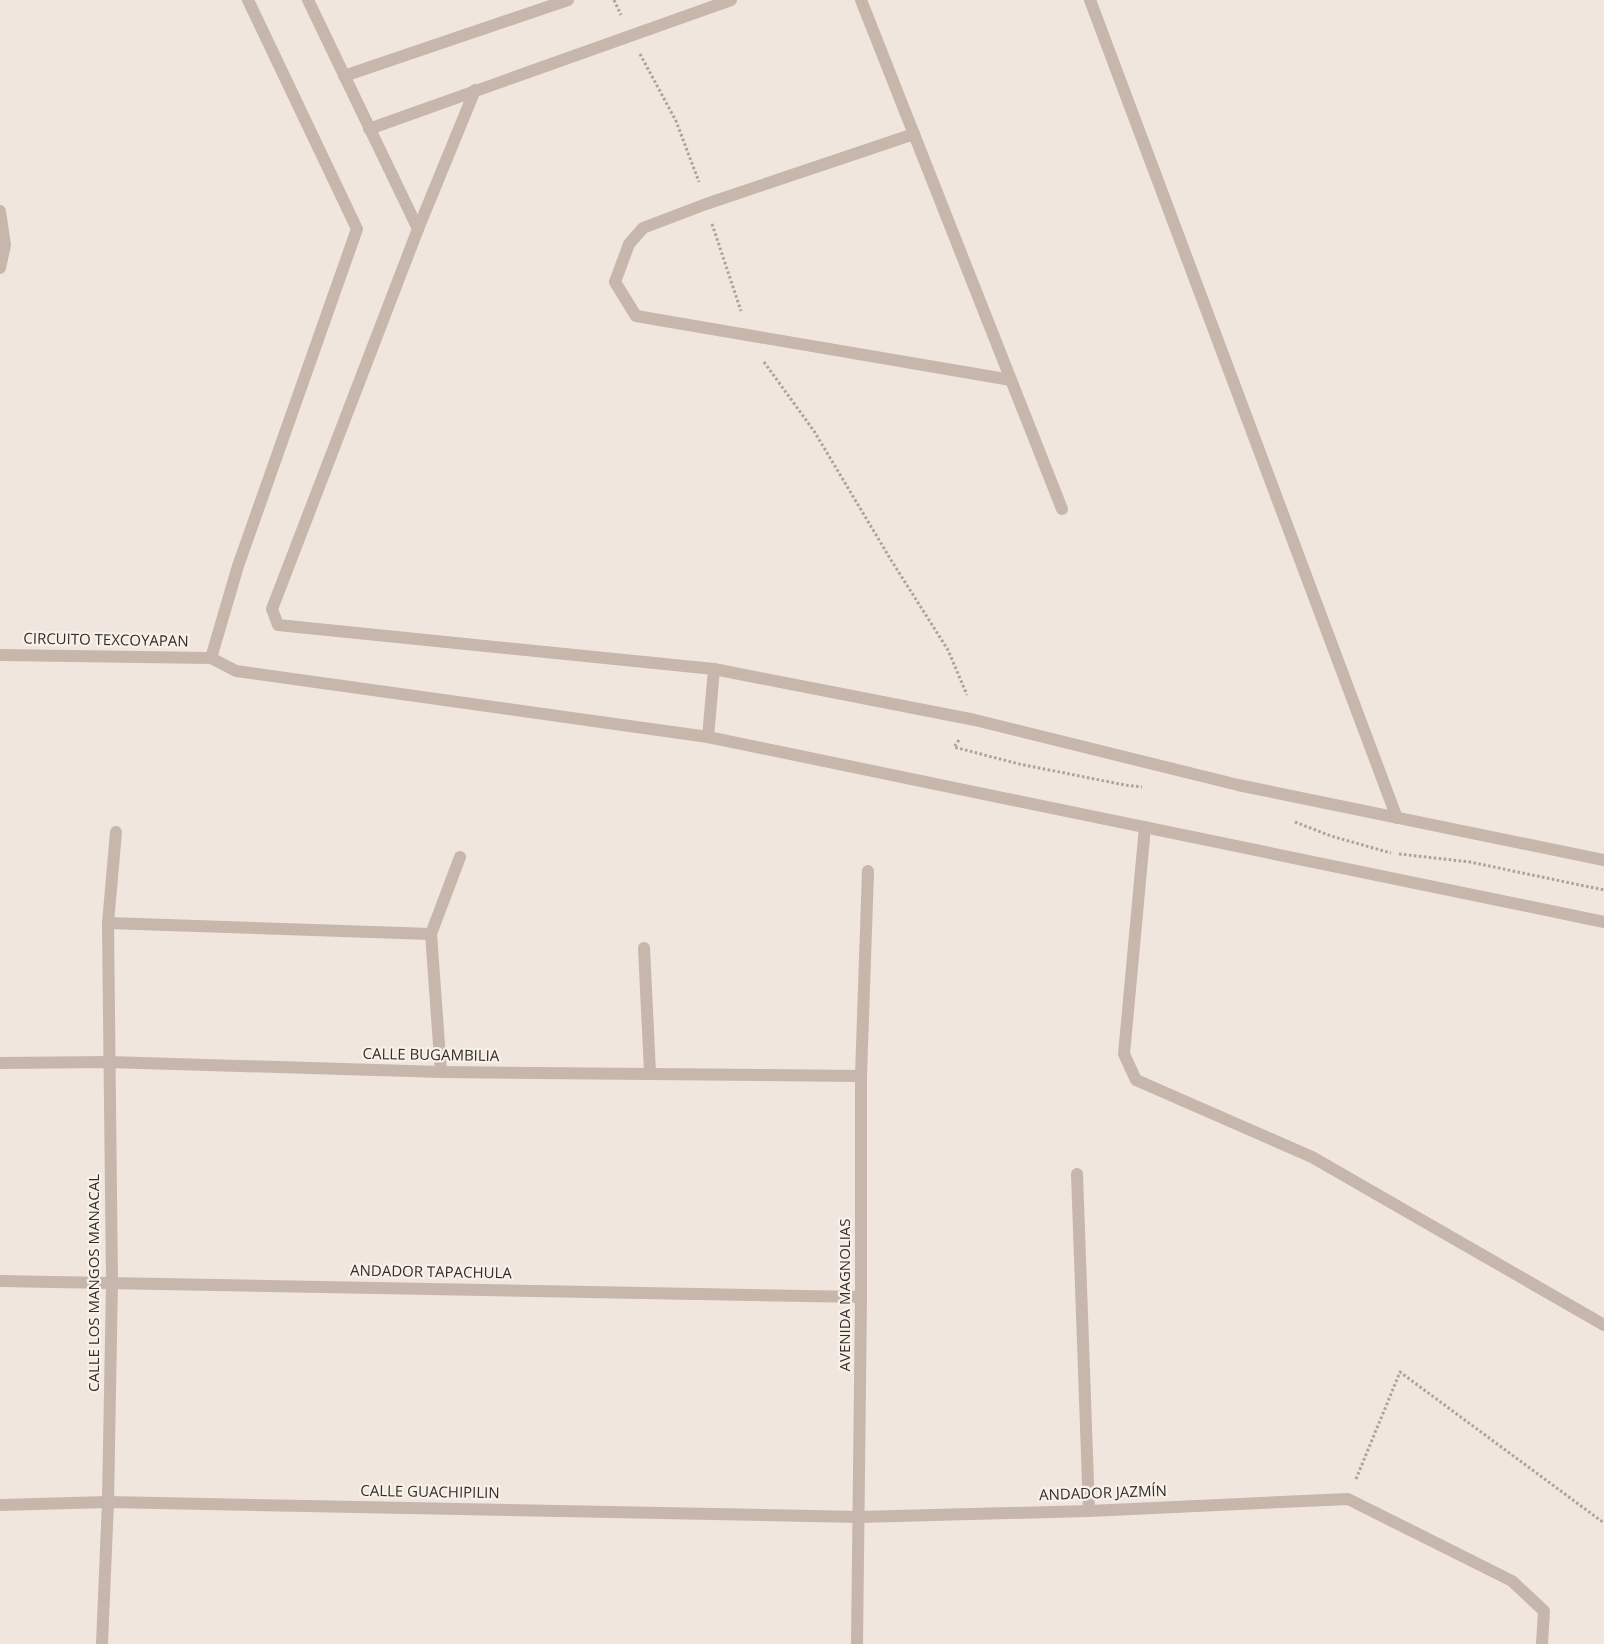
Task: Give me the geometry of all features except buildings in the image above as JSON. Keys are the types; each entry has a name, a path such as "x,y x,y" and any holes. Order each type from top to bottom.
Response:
{"street":[{"path":"248,0 358,229 238,566 211,658 236,671 708,736 1604,922"},
{"path":"308,0 418,229"},
{"path":"344,76 568,0"},
{"path":"369,129 731,0"},
{"path":"861,0 1062,510"},
{"path":"1090,0 1397,818"},
{"path":"475,90 418,229 272,609 278,625 714,669 975,720 1238,785 1604,860"},
{"path":"914,134 706,204 643,228 630,244 615,282 636,316 1011,380"},
{"path":"0,211 5,245 0,268"},
{"name":"CIRCUITO TEXCOYAPAN","path":"0,655 211,658"},
{"path":"708,736 714,669"},
{"path":"1145,827 1124,1054 1136,1080 1312,1157 1604,1325"},
{"name":"CALLE LOS MANGOS MANACAL","path":"102,1644 108,1502 112,1282 108,922 116,832"},
{"path":"440,1072 432,934 460,857"},
{"name":"AVENIDA MAGNOLIAS","path":"857,1644 862,1297 861,1076 868,871"},
{"path":"108,922 432,934"},
{"path":"644,948 650,1073"},
{"name":"CALLE BUGAMBILIA","path":"0,1063 109,1062 440,1072 861,1076"},
{"path":"1077,1174 1089,1511"},
{"name":"ANDADOR TAPACHULA","path":"0,1281 862,1297"},
{"path":"1348,1499 1512,1581 1544,1611 1542,1644"},
{"name":"ANDADOR JAZMÍN","path":"859,1517 1089,1511 1348,1499"},
{"name":"CALLE GUACHIPILIN","path":"0,1505 108,1502 859,1517"}],"path":[{"path":"614,0 630,36 676,121 702,190 749,335 762,358 814,431 891,560 948,650 972,708 975,720 954,747 1029,766 1144,787"},
{"path":"1294,821 1331,836 1396,854 1470,862 1604,890"},
{"path":"1348,1499 1400,1372 1604,1523"}]}
